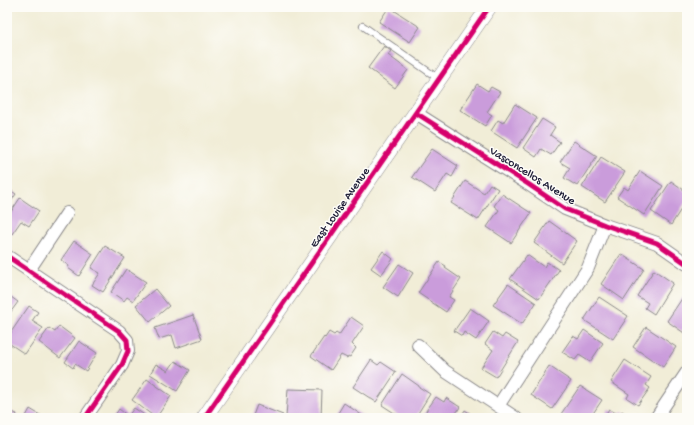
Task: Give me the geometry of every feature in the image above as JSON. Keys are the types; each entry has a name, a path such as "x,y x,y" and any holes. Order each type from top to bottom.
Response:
{"street":[{"name":"East Louise Avenue","path":"204,418 489,7"},
{"name":"Vasconcellos Avenue","path":"416,113 565,209 605,226 657,243 687,264"},
{"path":"29,270 67,213"},
{"path":"498,406 588,268 605,226"},
{"path":"7,256 119,331 127,340 128,351 122,365 85,418"},
{"path":"418,345 445,371 516,418"},
{"path":"656,418 687,372"}],"lane":[{"path":"363,26 439,79"}],"building":[{"path":"389,7 420,27 410,42 379,22"},
{"path":"384,46 391,51 388,55 408,70 395,88 368,68"},
{"path":"477,84 488,91 491,87 500,92 487,112 492,115 485,126 460,110"},
{"path":"515,104 537,118 517,148 491,131 498,120 503,123"},
{"path":"542,119 555,127 550,135 560,142 551,155 541,149 536,157 523,148"},
{"path":"574,141 597,156 577,186 564,178 570,168 560,162"},
{"path":"432,149 458,166 452,177 447,174 435,192 412,177"},
{"path":"601,157 625,172 605,202 582,187"},
{"path":"640,171 663,186 644,215 617,197 624,187 628,190"},
{"path":"465,181 484,193 490,184 498,189 478,220 451,203"},
{"path":"671,181 687,192 687,200 671,225 651,211"},
{"path":"7,188 16,194 7,207"},
{"path":"502,194 531,213 511,243 487,227 499,210 494,206"},
{"path":"20,198 39,211 29,226 21,221 12,234 7,230 7,218"},
{"path":"549,221 577,241 562,263 534,243"},
{"path":"74,241 93,254 79,276 68,268 69,266 61,260"},
{"path":"105,246 125,258 103,292 92,285 100,273 91,268"},
{"path":"383,251 393,259 381,275 371,268"},
{"path":"621,254 644,269 624,300 601,284"},
{"path":"527,255 544,267 547,262 559,270 539,299 510,279"},
{"path":"439,262 461,279 449,297 454,300 446,312 418,293"},
{"path":"399,264 413,273 398,297 383,287"},
{"path":"126,269 146,282 133,301 127,297 124,301 111,292"},
{"path":"654,270 673,283 654,314 645,308 648,303 637,296"},
{"path":"508,284 536,303 522,324 493,305"},
{"path":"155,289 169,306 150,322 136,305"},
{"path":"687,291 687,335 667,321"},
{"path":"7,294 18,302 7,317"},
{"path":"599,297 628,316 613,339 584,320"},
{"path":"29,306 38,312 32,321 43,328 25,354 7,342 7,338"},
{"path":"470,308 489,321 476,340 464,332 462,336 454,331"},
{"path":"193,315 202,339 176,348 172,335 159,339 155,328"},
{"path":"351,317 364,326 352,344 356,348 350,357 348,356 347,358 341,355 331,370 311,356 329,332 334,335 336,333 339,335"},
{"path":"59,326 75,338 60,358 39,342 49,328 55,332"},
{"path":"646,327 676,347 663,367 633,347"},
{"path":"584,330 603,343 590,362 579,355 575,360 562,352 573,336 578,339"},
{"path":"493,332 502,338 505,334 518,342 496,377 481,368 493,350 485,344"},
{"path":"79,341 97,353 86,371 75,364 73,368 65,362"},
{"path":"371,360 378,365 381,362 396,372 376,402 353,387"},
{"path":"625,360 651,377 646,385 650,388 638,405 627,398 629,394 611,382"},
{"path":"175,361 190,370 177,391 150,374 156,364 168,371"},
{"path":"549,366 571,381 552,409 531,395"},
{"path":"402,374 430,394 415,418 402,418 382,405"},
{"path":"147,379 171,396 156,418 132,400"},
{"path":"580,386 602,400 590,418 567,418 561,414"},
{"path":"288,389 322,390 321,418 286,417"},
{"path":"436,397 444,402 446,398 460,407 453,418 421,418"},
{"path":"344,403 366,418 335,418"},
{"path":"257,405 283,415 282,418 252,418"},
{"path":"134,408 149,418 113,418 119,409 128,416"},
{"path":"30,409 45,418 25,418"},
{"path":"609,409 619,415 622,411 631,418 603,418"},
{"path":"7,410 17,414 15,418 7,418"},
{"path":"465,410 477,418 460,418"}],"cycle path":[{"path":"204,418 489,7"},
{"path":"416,113 565,209 657,243 687,264"},
{"path":"7,256 119,331 127,340 128,351 122,365 85,418"}]}
